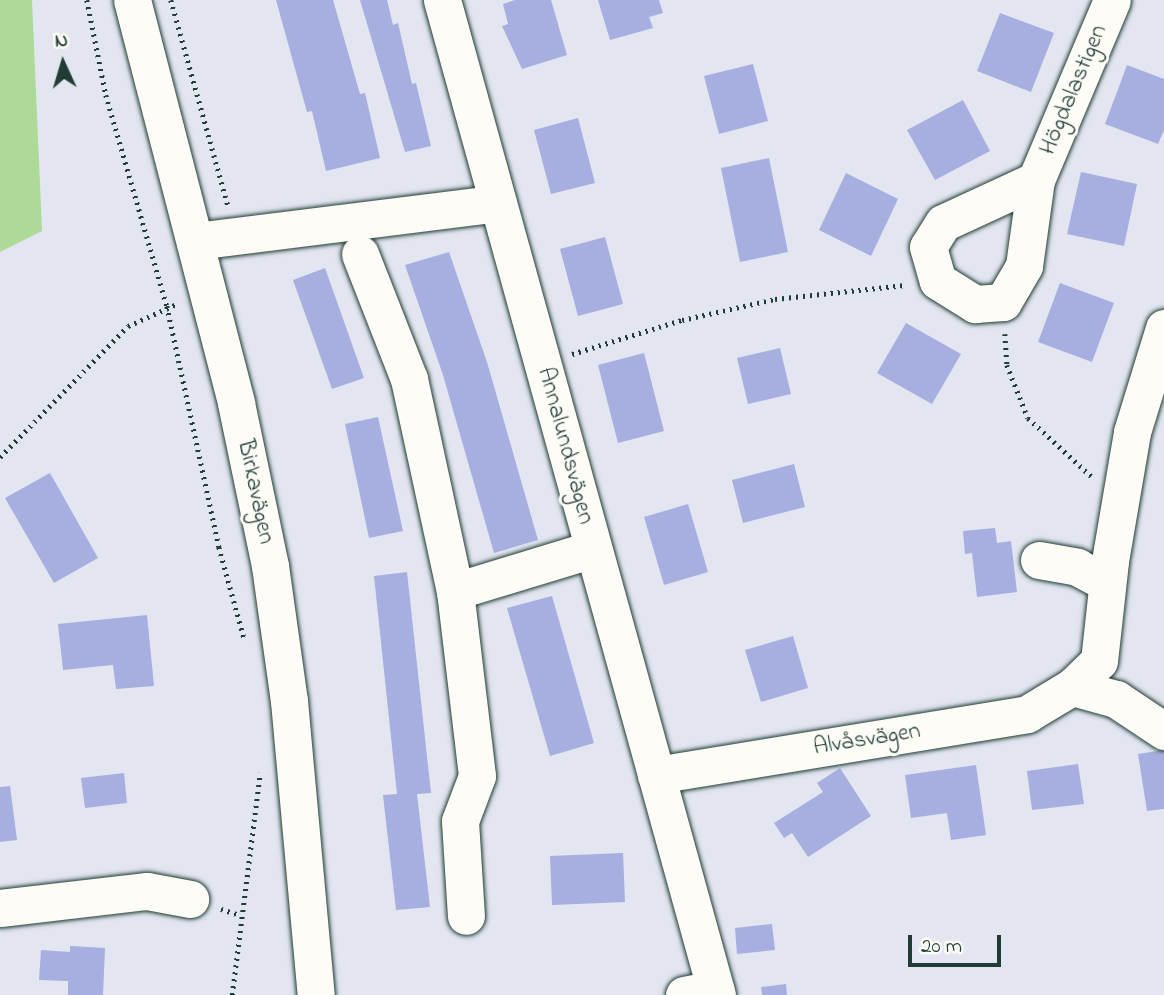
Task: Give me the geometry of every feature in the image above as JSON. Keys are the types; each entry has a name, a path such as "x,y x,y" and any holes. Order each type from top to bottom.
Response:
{"street":[{"name":"Birkavägen","path":"132,0 236,403 270,566 289,701 316,995"},
{"name":"Annalundsvägen","path":"442,0 593,549 635,688 656,775"},
{"name":"Högdalastigen","path":"1003,302 1024,266 1036,180 1112,0"},
{"name":"Högdalastigen","path":"938,281 928,247 943,223 1036,180"},
{"path":"195,241 498,204"},
{"path":"360,254 409,379 455,591 478,776 460,821 467,916"},
{"path":"938,281 975,304 1003,302"},
{"name":"Alvåsvägen","path":"656,775 1027,713 1072,687 1099,661 1107,583 1132,432 1164,328"},
{"path":"455,591 593,549"},
{"path":"1039,560 1077,567 1107,583"},
{"path":"1072,687 1116,699 1164,732"},
{"path":"656,775 705,993"},
{"path":"0,908 147,891 190,899"}],"path":[{"path":"87,0 106,95 167,306 219,547 248,652"},
{"path":"542,363 682,320 775,299 938,281"},
{"path":"1003,302 1007,365 1028,418 1120,503"},
{"path":"0,457 128,326 167,306"},
{"path":"232,995 261,760"}],"green space":[{"path":"0,0 32,0 42,231 0,252"}],"building":[{"path":"276,0 333,0 360,94 365,93 380,158 326,171 312,111 307,112"},
{"path":"360,0 387,0 393,25 398,23 412,84 416,83 431,146 405,152"},
{"path":"515,0 551,0 567,55 522,69 502,26 508,24 503,4"},
{"path":"598,0 659,0 663,13 649,17 653,28 610,40"},
{"path":"1000,13 1054,33 1031,92 977,71"},
{"path":"753,64 768,121 719,134 704,76"},
{"path":"1127,65 1164,79 1164,130 1158,144 1105,124"},
{"path":"963,100 990,151 935,180 907,130"},
{"path":"578,118 595,183 551,194 534,130"},
{"path":"769,158 788,252 740,262 721,168"},
{"path":"1081,172 1137,184 1124,246 1067,234"},
{"path":"846,173 898,199 871,256 819,230"},
{"path":"605,237 623,304 578,316 560,249"},
{"path":"449,252 487,362 538,540 494,553 443,375 405,265"},
{"path":"325,268 364,378 332,389 293,280"},
{"path":"1060,283 1114,303 1092,362 1038,342"},
{"path":"906,323 961,354 932,404 877,373"},
{"path":"780,348 791,394 748,404 737,358"},
{"path":"644,353 664,431 618,443 598,365"},
{"path":"378,417 403,531 369,538 345,424"},
{"path":"794,464 805,507 743,523 732,480"},
{"path":"50,473 98,558 54,583 5,498"},
{"path":"688,504 708,572 664,585 644,517"},
{"path":"995,528 997,543 1011,541 1017,592 977,597 972,553 965,554 963,531"},
{"path":"407,572 431,793 417,794 430,907 396,910 383,795 397,794 374,576"},
{"path":"552,596 594,743 550,756 507,608"},
{"path":"147,615 154,686 116,689 113,665 63,670 58,624"},
{"path":"793,636 808,688 761,702 745,650"},
{"path":"1164,750 1164,809 1147,811 1138,754"},
{"path":"1078,764 1084,804 1032,810 1027,771"},
{"path":"976,765 986,835 951,840 947,813 911,818 905,775"},
{"path":"840,768 871,816 808,857 792,833 784,838 774,823 823,792 817,783"},
{"path":"124,773 127,803 85,808 81,778"},
{"path":"10,786 17,840 0,842 0,787"},
{"path":"623,853 625,902 552,905 550,856"},
{"path":"772,924 775,950 737,954 735,928"},
{"path":"70,946 105,948 103,995 68,995 68,981 39,980 41,950 70,952"},
{"path":"786,984 787,995 762,995 761,987"}]}
